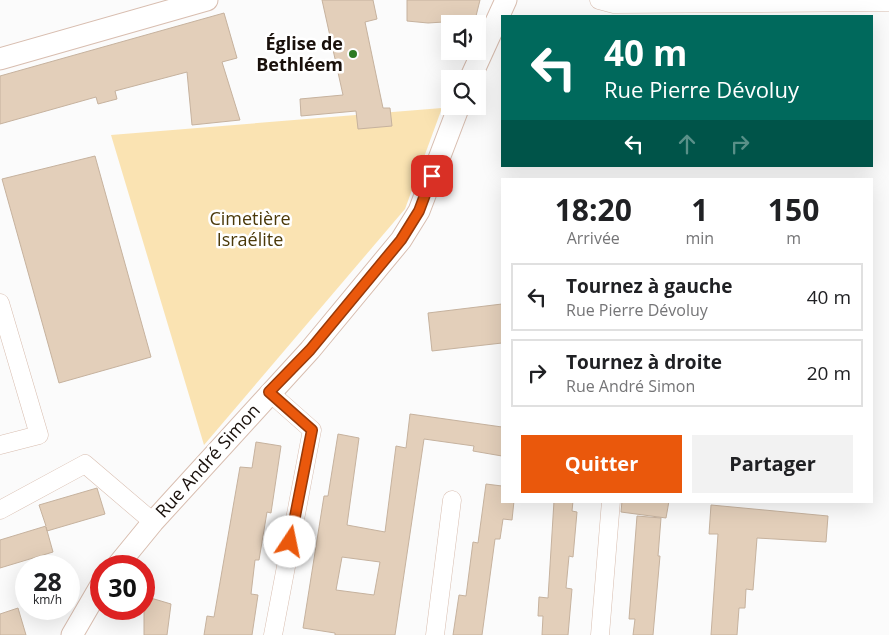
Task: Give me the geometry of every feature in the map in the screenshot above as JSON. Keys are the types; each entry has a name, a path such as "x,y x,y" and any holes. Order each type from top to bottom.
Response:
{"street":[{"path":"0,59 173,5 207,0"},
{"path":"474,70 506,0"},
{"path":"599,0 614,4 889,2"},
{"name":"Rue André Simon","path":"126,555 269,392 310,350 401,240 419,211 456,115"},
{"path":"0,303 39,435 0,445"},
{"path":"269,392 312,430 273,635"},
{"path":"0,510 85,464 153,522"},
{"path":"435,635 452,500"},
{"path":"600,635 611,503"},
{"path":"72,635 90,604"}],"green space":[{"name":"Cimetière Israélite","path":"441,108 405,209 204,445 111,135"}],"building":[{"name":"Église de Bethléem","path":"322,0 373,0 377,19 365,22 383,108 390,108 392,126 358,129 356,111 301,116 300,99 343,95"},
{"path":"407,0 480,0 476,15 441,15 441,22 407,21"},
{"path":"224,13 237,58 222,62 240,120 192,125 187,72 115,91 117,99 98,104 96,97 0,124 0,76"},
{"path":"95,156 151,357 59,383 2,179"},
{"path":"501,304 501,343 432,351 428,313"},
{"path":"410,414 501,427 501,456 473,451 474,446 424,439 395,635 335,635 335,633 303,628 324,496 328,496 338,434 359,438 347,525 385,532 396,446 406,448","holes":["342,557 380,562 374,595 336,590"]},
{"path":"256,442 281,446 271,513 267,512 259,560 255,560 251,594 258,595 252,635 204,635 207,616 214,617 240,467 252,468"},
{"path":"486,484 501,486 501,503 514,503 512,520 503,519 500,539 495,539 482,635 453,635 459,595 466,596 473,542 478,543"},
{"path":"97,488 105,514 47,531 53,552 43,555 15,555 15,563 0,568 0,540 46,526 39,505"},
{"path":"554,503 573,503 572,511 577,512 573,557 569,556 566,588 572,589 568,635 542,635 543,616 538,616 539,597 548,598"},
{"path":"622,503 669,503 666,518 621,512"},
{"path":"711,505 828,516 826,542 757,538 753,590 746,589 745,608 739,608 737,635 711,635 718,534 709,534"},
{"path":"637,516 661,518 658,556 660,556 653,635 633,635 635,619 629,619"},
{"path":"155,599 171,604 167,635 144,635 144,620 155,620"},
{"path":"15,609 15,620 22,620 26,635 0,635 0,614"}],"place":[{"name":"Église de Bethléem","path":"353,54"}],"route":[{"path":"290,542 312,430 269,392 310,350 401,240 419,211 432,176"}]}
